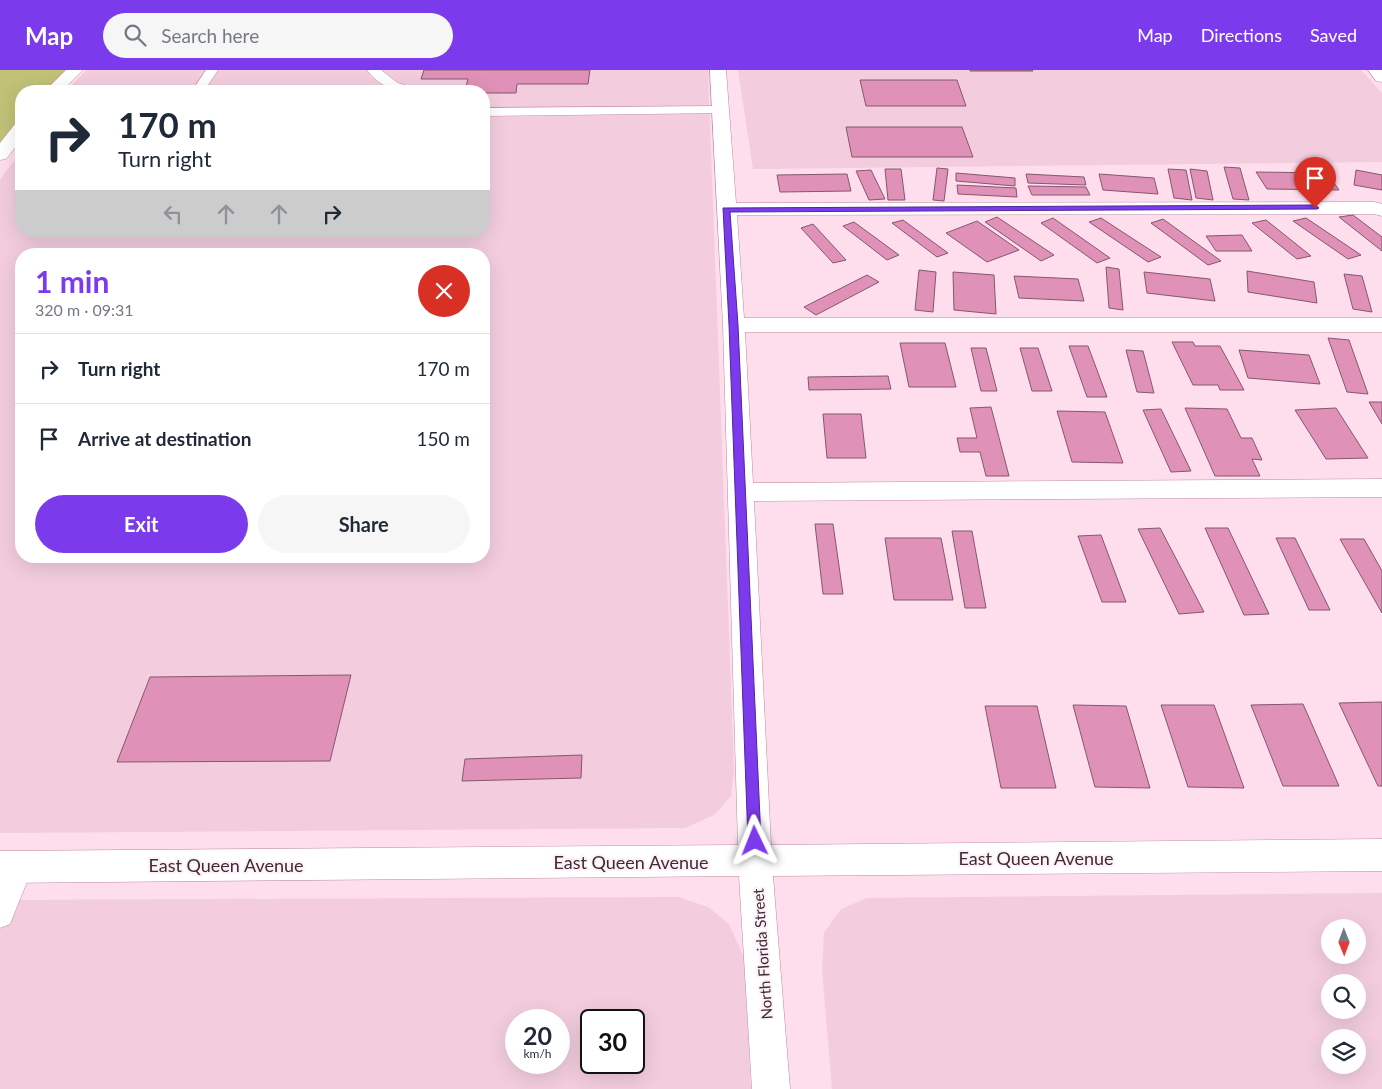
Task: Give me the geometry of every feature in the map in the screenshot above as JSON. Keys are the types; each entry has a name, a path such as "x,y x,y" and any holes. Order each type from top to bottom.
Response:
{"street":[{"path":"60,85 75,70"},
{"name":"North Florida Street","path":"718,70 734,325 756,861 771,1089"},
{"path":"0,154 15,135"},
{"path":"726,210 1374,208 1382,210"},
{"path":"734,325 1382,325"},
{"path":"740,492 1382,488"},
{"name":"East Queen Avenue","path":"10,867 1382,855"}],"lane":[{"path":"202,85 212,70"},
{"path":"373,70 392,85"},
{"path":"490,112 720,110"},
{"path":"0,915 10,867"}],"shaded area":[{"path":"86,70 708,70 734,769 731,796 714,815 685,828 0,833 0,180 15,159 15,237 490,237 490,85 72,85"},
{"path":"738,70 1361,70 1382,93 1382,162 753,169"},
{"path":"1382,893 1382,1089 832,1089 822,969 824,933 841,909 867,898"},
{"path":"678,897 708,907 729,924 744,958 751,1089 0,1089 0,900"}],"green space":[{"path":"0,70 67,70 51,85 15,85 15,127 0,146"}],"building":[{"path":"424,70 590,70 588,84 517,84 516,93 490,93 490,85 466,85 468,79 421,79"},
{"path":"1032,70 1033,71 970,71"},
{"path":"860,80 957,80 966,106 866,106"},
{"path":"846,127 962,127 973,157 852,157"},
{"path":"1224,167 1240,168 1249,200 1233,199"},
{"path":"937,168 948,169 944,201 933,200"},
{"path":"885,169 901,169 905,200 888,200"},
{"path":"1168,169 1186,170 1192,200 1174,198"},
{"path":"1190,169 1207,171 1213,200 1196,198"},
{"path":"871,170 885,199 869,200 856,171"},
{"path":"1356,170 1382,175 1382,190 1354,185"},
{"path":"1256,172 1327,173 1339,190 1267,189"},
{"path":"956,173 1015,178 1015,186 956,181"},
{"path":"847,174 851,191 780,192 777,175"},
{"path":"1026,174 1084,177 1086,185 1028,183"},
{"path":"1099,174 1154,178 1158,194 1103,190"},
{"path":"957,185 1016,188 1017,197 958,194"},
{"path":"1028,186 1086,187 1090,195 1032,195"},
{"path":"1353,215 1382,237 1382,251 1339,217"},
{"path":"997,217 1054,255 1041,261 985,222"},
{"path":"1053,218 1110,258 1097,263 1041,223"},
{"path":"1101,218 1161,257 1148,262 1089,222"},
{"path":"1306,218 1361,255 1348,259 1293,221"},
{"path":"1163,219 1221,261 1208,265 1151,223"},
{"path":"903,220 948,253 937,257 892,223"},
{"path":"1266,220 1311,256 1297,259 1252,223"},
{"path":"977,221 1019,250 987,262 946,233"},
{"path":"854,222 899,255 887,260 843,226"},
{"path":"813,224 846,260 833,263 801,228"},
{"path":"1242,235 1252,251 1216,251 1206,236"},
{"path":"1106,267 1119,269 1123,310 1109,308"},
{"path":"919,270 936,272 933,312 915,310"},
{"path":"1247,271 1314,282 1317,303 1248,292"},
{"path":"953,272 994,275 996,314 954,310"},
{"path":"1144,272 1210,279 1215,301 1147,293"},
{"path":"1344,274 1362,276 1372,312 1353,309"},
{"path":"867,275 879,282 816,315 804,307"},
{"path":"1014,276 1078,279 1084,301 1019,298"},
{"path":"1328,338 1349,340 1368,394 1347,392"},
{"path":"1172,342 1193,342 1195,346 1220,346 1244,390 1220,390 1218,385 1193,385"},
{"path":"900,343 945,343 956,387 909,387"},
{"path":"1069,346 1088,346 1107,397 1087,397"},
{"path":"971,348 986,348 997,391 981,391"},
{"path":"1020,348 1038,348 1052,391 1032,391"},
{"path":"1126,350 1143,351 1154,393 1137,392"},
{"path":"1239,350 1309,355 1320,384 1248,378"},
{"path":"888,376 891,389 809,390 808,377"},
{"path":"1369,402 1382,402 1382,424"},
{"path":"991,407 1009,476 986,476 980,452 960,452 957,438 977,438 970,408"},
{"path":"1185,408 1227,409 1241,438 1252,438 1262,460 1252,459 1260,476 1215,476"},
{"path":"1336,408 1368,458 1326,459 1295,410"},
{"path":"1161,409 1191,471 1171,472 1143,410"},
{"path":"1057,411 1105,412 1123,463 1072,462"},
{"path":"823,414 861,414 866,458 827,458"},
{"path":"815,524 833,524 843,594 823,594"},
{"path":"1160,528 1204,612 1179,614 1138,529"},
{"path":"1205,528 1228,528 1269,614 1244,615"},
{"path":"952,531 972,531 986,608 965,608"},
{"path":"1101,535 1126,602 1102,602 1078,536"},
{"path":"885,538 941,538 953,600 894,600"},
{"path":"1276,538 1295,538 1330,610 1309,610"},
{"path":"1340,539 1364,539 1382,571 1382,613"},
{"path":"351,675 330,761 117,762 150,677"},
{"path":"1382,702 1382,786 1378,786 1339,703"},
{"path":"1303,704 1339,786 1283,786 1251,705"},
{"path":"1073,705 1126,706 1150,788 1095,787"},
{"path":"1161,705 1214,705 1244,788 1188,787"},
{"path":"985,706 1037,706 1056,788 1001,788"},
{"path":"582,755 581,778 462,781 465,759"}],"route":[{"path":"755,841 734,325 726,210 1315,208"}]}
